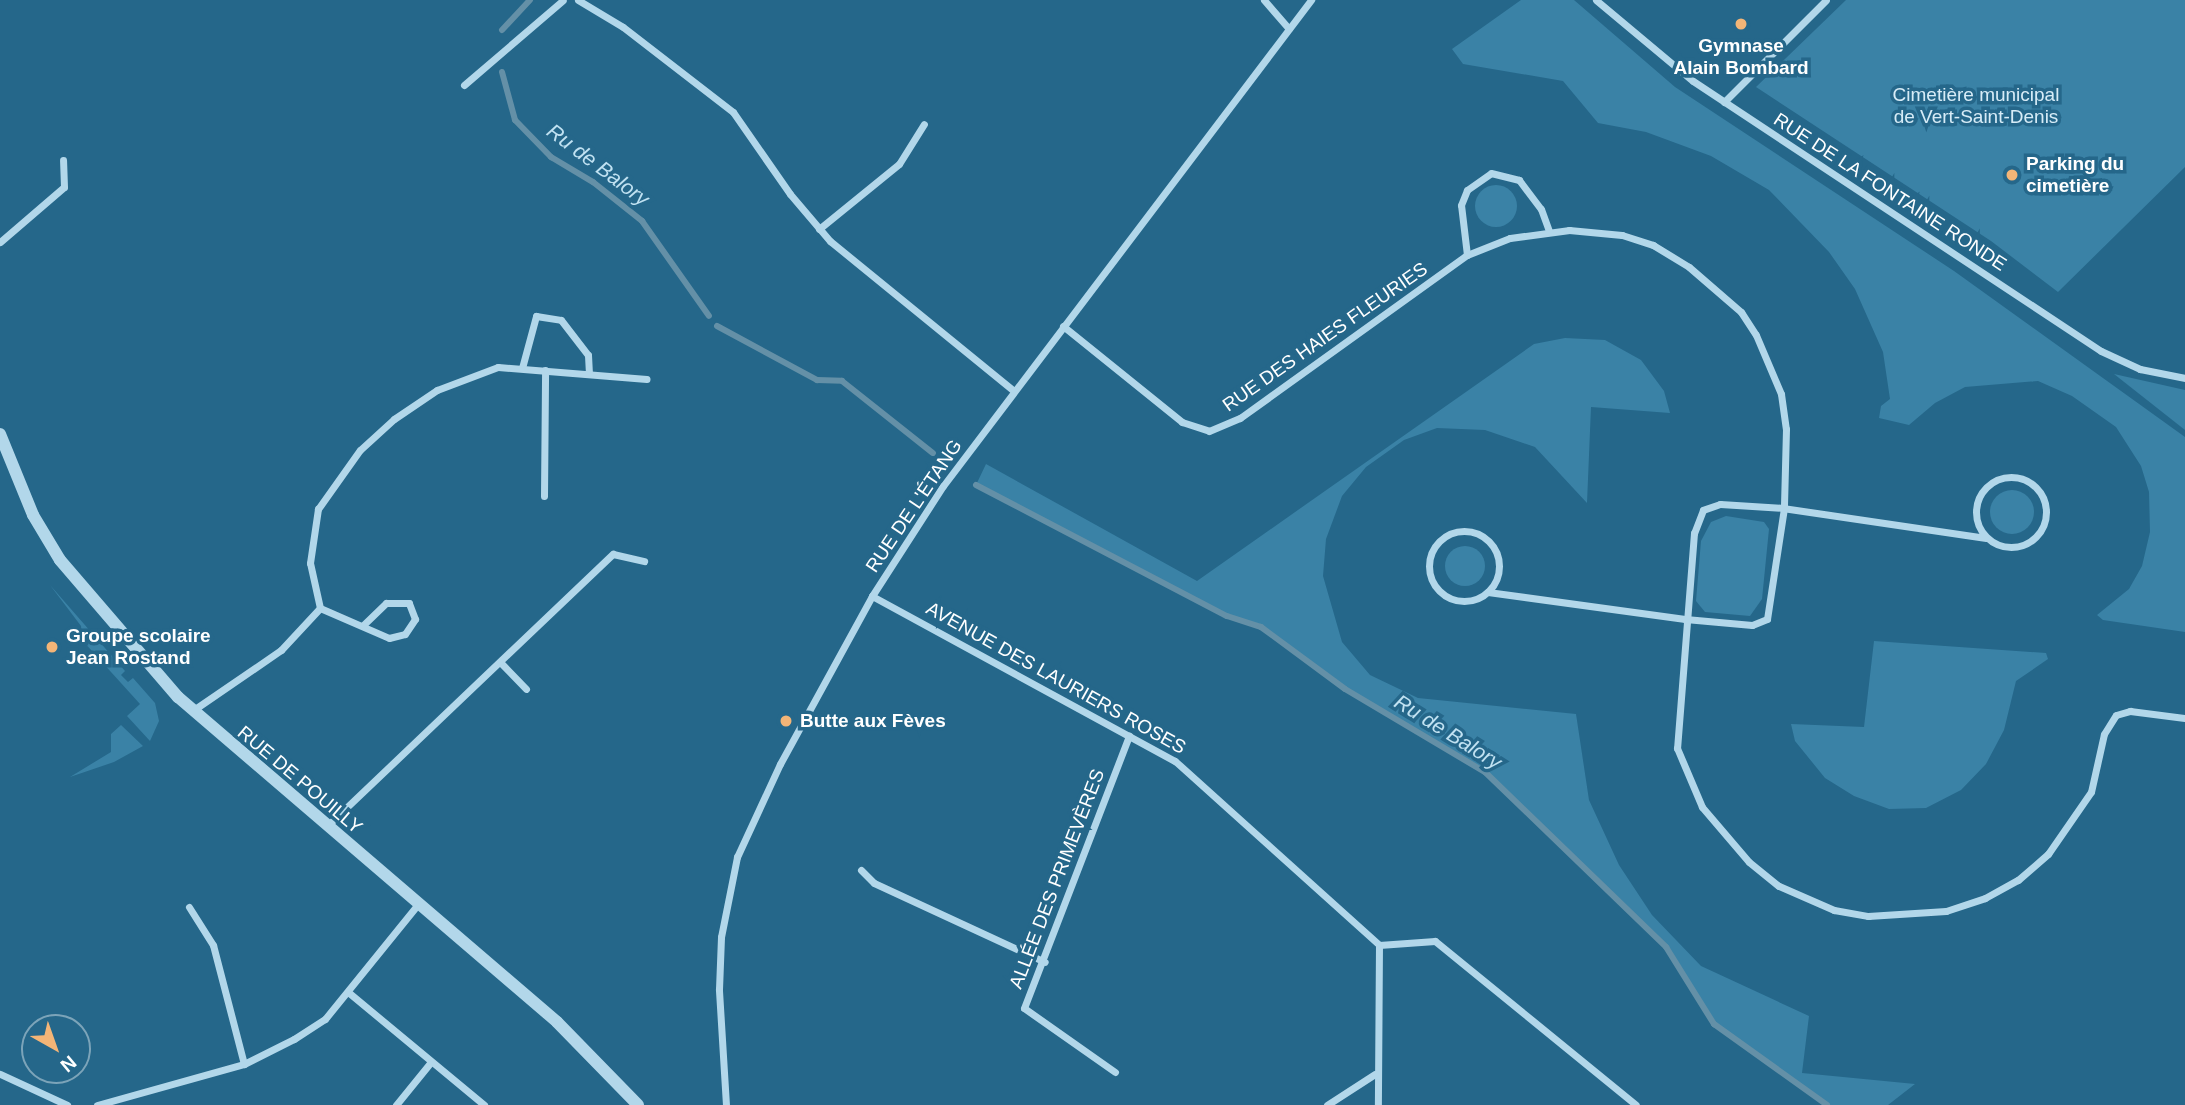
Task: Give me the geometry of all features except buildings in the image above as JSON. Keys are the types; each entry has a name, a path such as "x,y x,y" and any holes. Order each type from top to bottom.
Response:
{"street":[{"path":"464,85 563,0"},
{"path":"578,0 623,27 733,112 820,229 880,286 1014,391"},
{"path":"1264,0 1289,29"},
{"name":"RUE DE L'ÉTANG","path":"726,1105 719,989 721,937 737,857 780,764 872,596 943,486 1311,0"},
{"name":"RUE DE LA FONTAINE RONDE","path":"1596,0 1651,49 1724,102 2101,351 2140,369 2185,378"},
{"path":"1724,102 1826,0"},
{"path":"820,229 899,164 924,124"},
{"path":"0,242 64,187 62,160"},
{"path":"1467,256 1461,205 1467,190 1491,173 1519,180 1541,209 1549,231"},
{"name":"RUE DES HAIES FLEURIES","path":"1063,326 1182,422 1209,431 1240,418 1467,256 1510,238 1549,231 1622,235 1653,245 1719,289 1741,312 1756,335 1781,394 1786,429 1784,508 1768,619 1752,625 1685,619 1488,592 1457,600 1438,589 1430,558 1441,540 1452,533 1476,533 1494,548 1499,571 1488,592"},
{"path":"522,368 536,316 561,320 588,355 589,373"},
{"path":"320,608 310,563 318,509 347,465 394,419 437,390 498,367 647,379"},
{"path":"544,496 545,370"},
{"name":"RUE DE POUILLY","path":"0,435 33,515 60,560 191,711 557,1022 638,1105"},
{"path":"1986,538 1976,517 1981,494 1999,479 2011,477 2033,484 2046,505 2038,536 2018,547 2006,547 1986,538 1784,508 1720,504 1703,510 1694,533 1676,722 1685,775 1719,832 1749,863 1779,886 1834,911 1901,916 1946,911 1985,898 2018,880 2072,825 2091,792 2104,734 2116,715 2130,711 2185,718"},
{"path":"326,827 501,663 612,554 644,561"},
{"name":"AVENUE DES LAURIERS ROSES","path":"872,596 1175,761 1379,946"},
{"path":"320,608 389,638 405,634 415,619 409,603 386,603 363,625"},
{"path":"191,711 281,650 320,608"},
{"path":"501,663 526,690"},
{"name":"ALLÉE DES PRIMEVÈRES","path":"1115,1072 1024,1008 1045,962 1129,736"},
{"path":"861,870 874,883 1045,962"},
{"path":"97,1105 244,1064 325,1019 418,904"},
{"path":"189,907 213,945 244,1064"},
{"path":"1378,1105 1376,1074 1379,946 1435,940 1636,1105"},
{"path":"348,992 484,1105"},
{"path":"396,1105 431,1062"},
{"path":"0,1074 67,1105"},
{"path":"1326,1105 1376,1074"}],"green space":[{"path":"1521,0 1574,0 1675,87 1954,271 2185,437 2185,632 2103,620 2097,615 2129,589 2142,566 2150,532 2149,492 2141,466 2116,427 2072,396 2038,381 1965,387 1935,403 1909,425 1879,418 1881,406 1890,399 1883,352 1855,289 1829,252 1769,190 1711,156 1646,132 1598,123 1563,81 1463,64 1452,49"},
{"name":"Cimetière municipal de Vert-Saint-Denis","path":"1846,0 2185,0 2185,167 2058,292 1991,241 1756,87"},
{"path":"1496,185 1511,191 1517,206 1511,221 1496,227 1481,221 1475,206 1481,191"},
{"path":"1565,338 1605,340 1641,360 1664,391 1670,413 1591,407 1587,503 1535,447 1485,430 1437,428 1404,440 1366,467 1342,496 1326,539 1323,576 1342,642 1370,675 1418,698 1576,714 1589,800 1619,865 1652,915 1701,966 1809,1016 1802,1073 1915,1084 1888,1105 1830,1105 1816,1100 1714,1024 1666,947 1485,772 1345,689 1261,627 1227,616 976,485 986,464 1197,581 1534,344"},
{"path":"2114,374 2185,390 2185,430"},
{"path":"2012,490 2028,496 2034,512 2028,528 2012,534 1996,528 1990,512 1996,496"},
{"path":"1726,516 1764,522 1769,529 1762,599 1750,616 1705,612 1696,601 1701,541 1711,522"},
{"path":"1465,546 1473,547 1479,552 1484,558 1484,574 1479,580 1473,585 1465,586 1457,585 1451,580 1446,574 1445,566 1446,558 1451,552 1457,547"},
{"path":"50,585 125,671 121,675 128,682 133,678 155,703 159,721 150,741 127,716 140,704 82,640 81,626"},
{"path":"1874,641 2046,653 2048,659 2016,681 2004,730 1986,764 1961,790 1926,808 1889,809 1854,796 1825,778 1795,741 1791,724 1864,727"},
{"path":"121,725 143,746 114,762 70,777 111,752 111,734"}],"waterway":[{"name":"Ru de Balory","path":"502,30 530,0"},
{"name":"Ru de Balory","path":"502,72 515,120 551,157 593,182 642,221 709,316"},
{"name":"Ru de Balory","path":"717,326 817,380 842,381 933,453"},
{"name":"Ru de Balory","path":"976,485 1227,616 1261,627 1345,689 1485,772 1666,947 1714,1024 1827,1105"}],"place":[{"name":"Gymnase Alain Bombard","path":"1741,24"},
{"name":"Parking du cimetière","path":"2012,175"},
{"name":"Groupe scolaire Jean Rostand","path":"52,647"},
{"name":"Butte aux Fèves","path":"786,721"}]}
